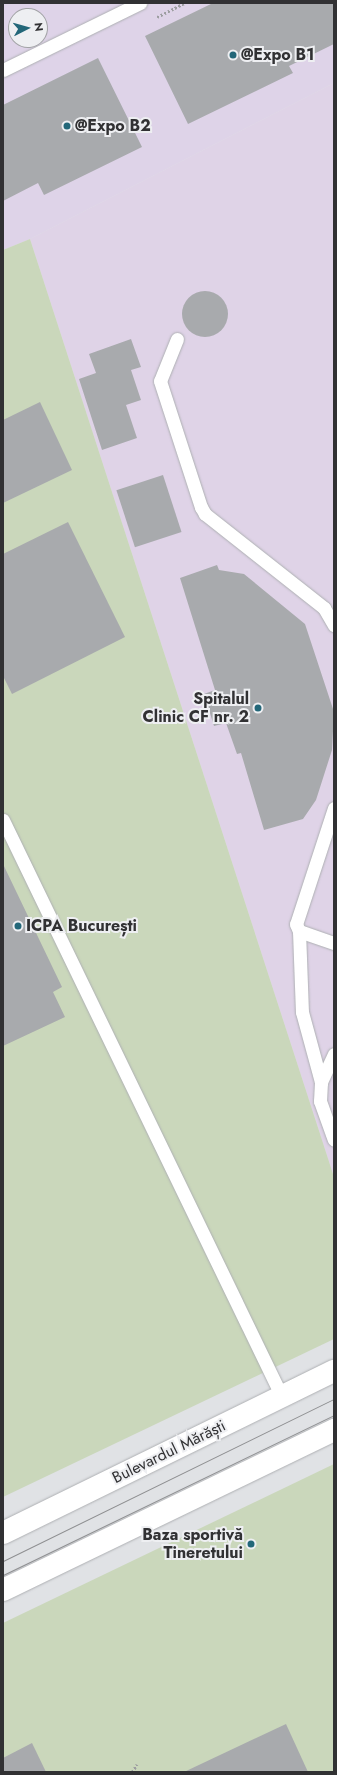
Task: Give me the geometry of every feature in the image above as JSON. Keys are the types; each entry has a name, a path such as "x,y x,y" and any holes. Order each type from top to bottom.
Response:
{"main road":[{"name":"Bulevardul Mărăști","path":"3,1533 334,1371"},
{"path":"3,1590 334,1430"}],"lane":[{"path":"3,70 140,3"},
{"path":"177,339 160,381 201,507 205,514 324,608 334,623"},
{"path":"334,808 296,917 299,931 302,1012 321,1082 320,1101 334,1140"},
{"path":"3,820 282,1397"},
{"path":"299,931 334,943"},
{"path":"321,1082 334,1054"}],"path":[{"path":"132,1772 137,1764"}],"shaded area":[{"path":"3,3 334,3 334,83 30,239 3,250"},
{"name":"Spitalul Clinic CF nr. 2","path":"334,83 334,1177 30,239"}],"green space":[{"path":"30,239 334,1177 334,1339 3,1497 3,250"},
{"name":"Baza sportivă Tineretului","path":"334,1464 334,1772 3,1772 3,1623"}],"building":[{"name":"@Expo B1","path":"213,3 334,3 334,44 289,66 293,73 188,124 145,36"},
{"name":"@Expo B2","path":"98,58 142,147 44,195 38,183 3,201 3,105"},
{"path":"200,291 210,291 218,295 224,301 228,309 228,319 224,327 218,333 210,337 200,337 192,333 186,327 182,319 182,309 186,301 192,295"},
{"path":"131,339 141,367 131,370 141,400 126,405 137,438 102,450 79,379 96,373 89,354"},
{"path":"40,402 72,470 3,503 3,420"},
{"path":"163,475 182,532 135,547 116,490"},
{"path":"68,522 125,637 12,694 3,676 3,554"},
{"path":"217,565 219,570 244,574 305,624 334,712 332,750 316,800 303,819 264,830 241,753 237,754 226,723 214,726 204,694 215,690 180,578"},
{"name":"ICPA București","path":"3,864 62,987 53,992 65,1017 3,1046"},
{"path":"286,1724 308,1772 184,1772"},
{"path":"32,1743 46,1772 3,1772 3,1758"}],"tram line":[{"path":"3,1561 334,1399"},
{"path":"3,1575 334,1415"}],"place":[{"name":"@Expo B1","path":"233,55"},
{"name":"@Expo B2","path":"67,126"},
{"name":"Spitalul Clinic CF nr. 2","path":"258,708"},
{"name":"ICPA București","path":"18,926"},
{"name":"Baza sportivă Tineretului","path":"251,1544"}]}
